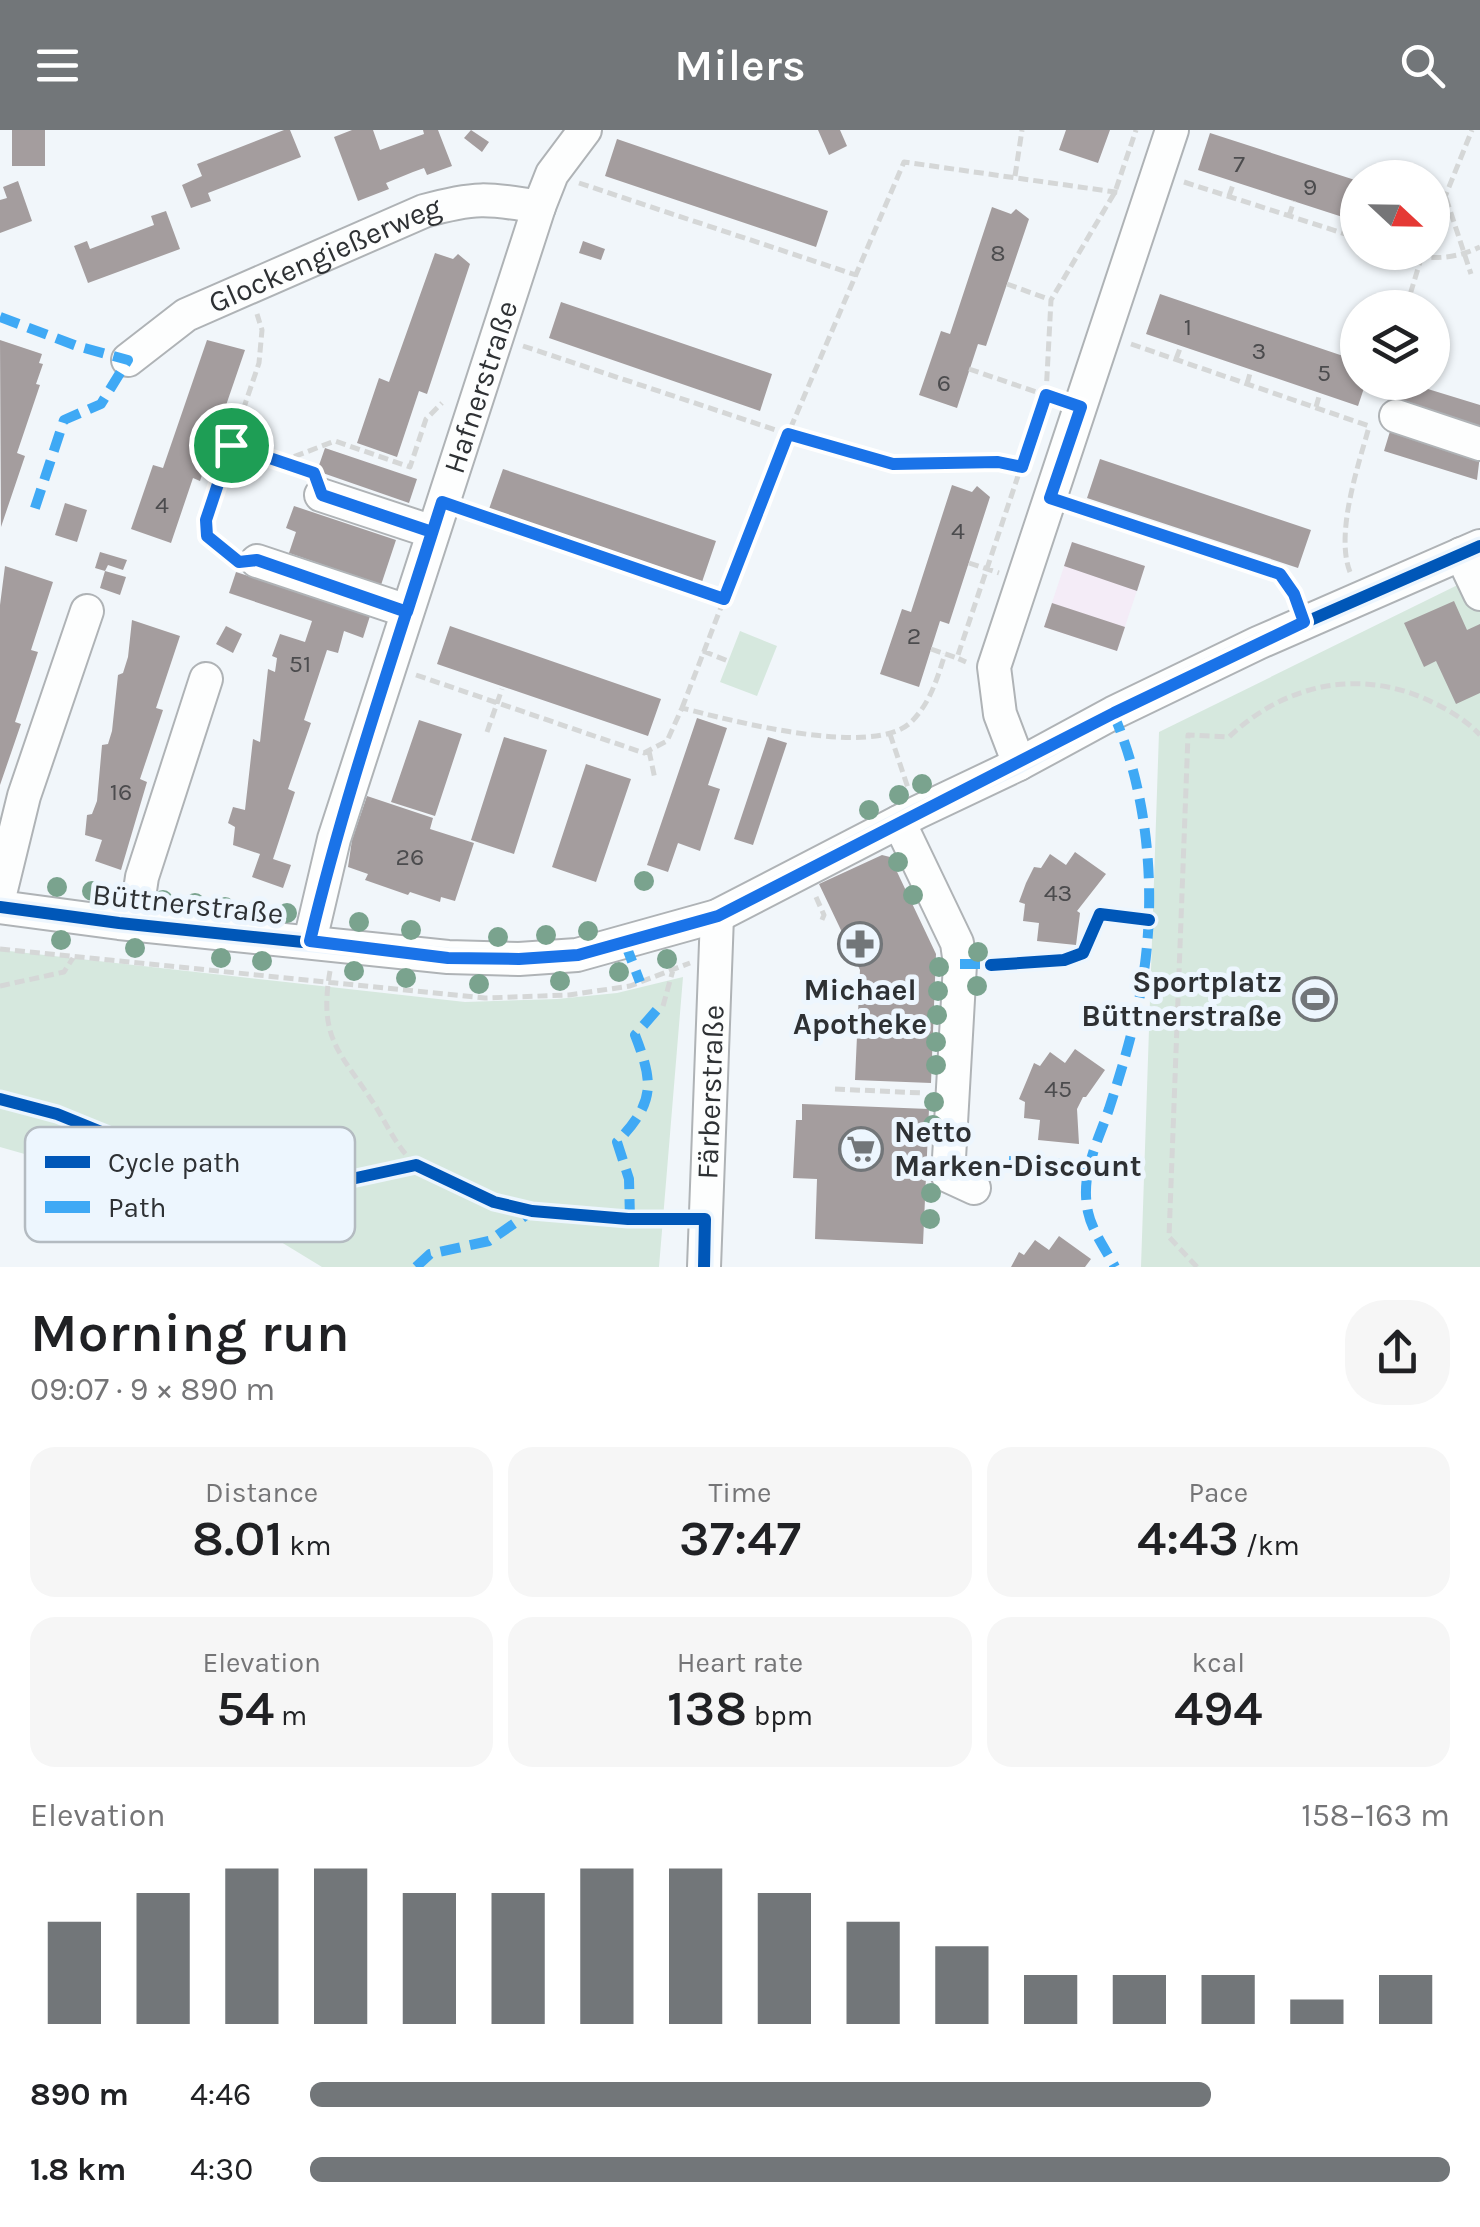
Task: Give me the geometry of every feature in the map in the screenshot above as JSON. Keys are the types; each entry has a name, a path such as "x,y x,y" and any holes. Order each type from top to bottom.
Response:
{"street":[{"name":"Hafnerstraße","path":"322,942 334,839 437,517 538,207 552,174 585,130"},
{"path":"1019,764 1000,714 994,672 1172,130"},
{"name":"Glockengießerweg","path":"128,360 186,314 424,211 465,199 495,199 538,207"},
{"path":"1379,418 1480,444"},
{"path":"322,495 437,517"},
{"path":"1471,550 1480,594"},
{"name":"Büttnerstraße","path":"0,907 448,958 578,955 718,916 1114,713 1304,622 1471,550"},
{"path":"257,560 407,612"},
{"path":"0,894 24,796 87,610"},
{"path":"136,924 142,877 206,679"},
{"path":"909,817 957,943 960,964 948,1176 974,1188"},
{"name":"Färberstraße","path":"704,1267 718,916"}],"path":[{"path":"1015,176 1022,130"},
{"path":"1450,186 1472,130"},
{"path":"957,658 1046,395 1052,300 1115,192 1133,131"},
{"path":"390,666 644,753 667,741 788,434 904,162 1115,192 1153,185 1228,196 1340,232"},
{"path":"552,174 856,275"},
{"path":"1228,196 1234,182"},
{"path":"1289,216 1294,201"},
{"path":"1450,209 1471,274"},
{"path":"1450,255 1464,255 1480,248"},
{"path":"1007,284 1052,300"},
{"path":"248,288 262,330 258,363 206,520 207,536 239,562 257,560"},
{"path":"1104,334 1316,407 1379,418 1356,476 1344,551 1348,568 1364,597"},
{"path":"497,337 788,434 893,464 998,462 1022,467"},
{"path":"1176,359 1180,346"},
{"path":"970,370 1081,407"},
{"path":"1247,384 1251,370"},
{"path":"280,462 335,442 410,467 426,418 442,405 448,388"},
{"path":"1316,407 1320,394"},
{"path":"231,445 314,473 322,495"},
{"path":"1050,498 1280,574 1294,594 1304,622"},
{"path":"1120,521 1124,509"},
{"path":"437,517 724,599"},
{"path":"1180,541 1183,529"},
{"path":"1271,572 1275,560"},
{"path":"968,563 987,569"},
{"path":"931,649 994,672"},
{"path":"703,651 728,661"},
{"path":"682,708 766,729 819,736 890,734 909,724 932,695 945,654"},
{"path":"1197,1267 1168,1237 1188,735 1229,736 1278,700 1342,683 1404,690 1448,710 1480,735"},
{"path":"487,732 502,689"},
{"path":"890,734 909,817"},
{"path":"649,751 655,779"},
{"path":"322,942 324,1013 340,1057 416,1165"},
{"path":"0,986 64,972 74,957"},
{"path":"664,1006 673,969"},
{"path":"836,1089 951,1094"}],"shaded area":[{"path":"1072,542 1145,566 1117,651 1044,627"}],"green space":[{"name":"Sportplatz Büttnerstraße","path":"1480,574 1480,1267 1141,1267 1159,732"},
{"path":"740,631 777,646 757,696 720,682"},
{"path":"0,950 465,1002 617,993 683,977 659,1267 322,1267 281,1242 355,1242 355,1127 25,1127 25,1154 0,1147"}],"building":[{"path":"12,130 45,130 45,166 12,166"},
{"path":"290,130 301,157 208,193 211,201 191,208 182,185 202,176 197,164"},
{"path":"352,130 373,130 380,150 424,134 423,130 438,130 452,166 427,175 424,168 413,172 386,183 389,189 358,201 334,137"},
{"path":"471,130 489,142 482,152 464,138"},
{"path":"818,130 840,130 847,146 829,155"},
{"path":"1066,130 1110,130 1098,163 1059,150"},
{"path":"1210,133 1340,175 1340,216 1198,170"},
{"path":"617,139 828,211 816,247 605,176"},
{"path":"18,181 32,221 0,233 0,200 7,198 3,187"},
{"path":"992,207 1011,214 1016,209 1029,219 986,346 978,344 957,408 919,395 941,331 950,334"},
{"path":"166,211 180,249 88,283 74,246 87,241 90,249 154,225 151,216"},
{"path":"583,241 605,249 601,260 579,253"},
{"path":"435,253 453,259 458,254 470,264 427,394 419,391 397,457 357,443 379,378 389,382"},
{"path":"1160,294 1340,355 1340,400 1146,334"},
{"path":"561,302 772,374 760,411 549,338"},
{"path":"0,340 42,354 39,363 43,364 36,384 40,385 17,453 25,456 1,527"},
{"path":"207,340 245,350 200,481 193,478 171,543 131,529 153,465 163,468"},
{"path":"1450,396 1480,405 1480,429 1399,403 1450,400"},
{"path":"1391,428 1480,455 1477,480 1384,451"},
{"path":"325,448 417,479 409,503 317,471"},
{"path":"1100,459 1311,530 1298,568 1087,498"},
{"path":"503,469 716,541 702,582 489,509"},
{"path":"952,485 972,492 977,486 990,497 949,624 940,621 919,687 880,674 902,609 911,612"},
{"path":"65,503 87,510 77,542 55,535"},
{"path":"294,506 396,540 381,585 289,553 296,532 286,528"},
{"path":"1072,542 1145,566 1137,591 1064,566"},
{"path":"100,552 127,560 123,570 108,565 105,571 95,568"},
{"path":"5,566 53,582 31,650 38,652 15,722 21,724 0,785 0,605"},
{"path":"105,571 126,577 120,595 100,588"},
{"path":"236,572 370,616 363,638 344,631 338,653 327,650 304,720 311,723 288,789 295,792 273,859 291,865 283,888 252,877 260,854 233,845 235,827 228,823 233,807 245,810 253,739 260,742 268,669 275,672 277,658 272,656 280,634 305,642 312,621 229,593"},
{"path":"1454,601 1467,630 1480,624 1480,693 1456,704 1436,661 1424,667 1404,623"},
{"path":"1052,603 1125,627 1117,651 1044,627"},
{"path":"132,620 180,636 156,708 163,710 140,779 147,782 121,870 95,861 102,840 85,835 87,815 92,814 97,801 102,745 108,744 112,731 118,675 123,673 128,657"},
{"path":"226,626 242,634 233,653 216,644"},
{"path":"450,626 661,699 648,736 437,664"},
{"path":"697,718 727,728 708,785 720,789 700,851 678,843 668,872 647,865"},
{"path":"419,720 462,734 435,816 391,802"},
{"path":"504,737 547,750 514,854 471,840"},
{"path":"768,737 787,743 753,845 734,839"},
{"path":"586,764 631,779 596,882 552,867"},
{"path":"367,796 433,818 430,829 474,843 455,901 441,897 440,902 410,892 408,895 365,880 368,874 348,867 352,840"},
{"path":"1075,852 1106,874 1077,911 1080,913 1076,945 1037,941 1039,923 1023,921 1025,904 1019,902 1026,883 1034,867 1041,868 1050,854 1066,865"},
{"path":"882,855 890,857 936,954 931,1083 855,1080 860,970 819,884"},
{"path":"1075,1049 1105,1070 1077,1109 1079,1144 1038,1140 1040,1120 1024,1118 1025,1102 1019,1099 1034,1063 1040,1066 1050,1052 1065,1063"},
{"name":"Netto Marken-Discount","path":"802,1104 929,1109 923,1244 815,1239 817,1179 793,1178 796,1120 802,1120"},
{"path":"1059,1236 1091,1259 1085,1267 1011,1267 1019,1252 1024,1255 1035,1240 1049,1250"}],"marked path":[{"path":"0,317 128,360 101,404 64,420 32,517"},
{"path":"1113,713 1135,778 1149,881 1147,950 1139,1000 1086,1185 1090,1219 1115,1267"},
{"path":"625,943 640,982"},
{"path":"960,964 997,964"},
{"path":"630,1219 629,1179 617,1142 639,1115 647,1092 646,1067 635,1035 662,1004"},
{"path":"1009,1161 1087,1165"},
{"path":"416,1267 430,1254 489,1241 532,1211"}],"cycle path":[{"path":"0,907 448,957 519,959 577,955 717,916 1113,713 1258,643 1480,546"},
{"path":"991,965 1064,960 1083,953 1100,914 1149,920"},
{"path":"0,1099 89,1127"},
{"path":"355,1178 416,1165 494,1202 532,1211 628,1219 705,1219 704,1267"}],"place":[{"name":"Michael Apotheke","path":"860,944"},
{"name":"Sportplatz Büttnerstraße","path":"1315,999"},
{"name":"Netto Marken-Discount","path":"861,1149"}],"route":[{"path":"231,445 206,520 207,536 239,562 257,560 407,612 442,502 724,599 788,434 893,464 998,462 1022,467 1046,395 1081,407 1050,498 1280,574 1294,594 1304,622 1114,713 718,916 578,955 519,959 448,958 310,941 334,839 362,754 432,532 322,495 314,473 231,445"}]}
